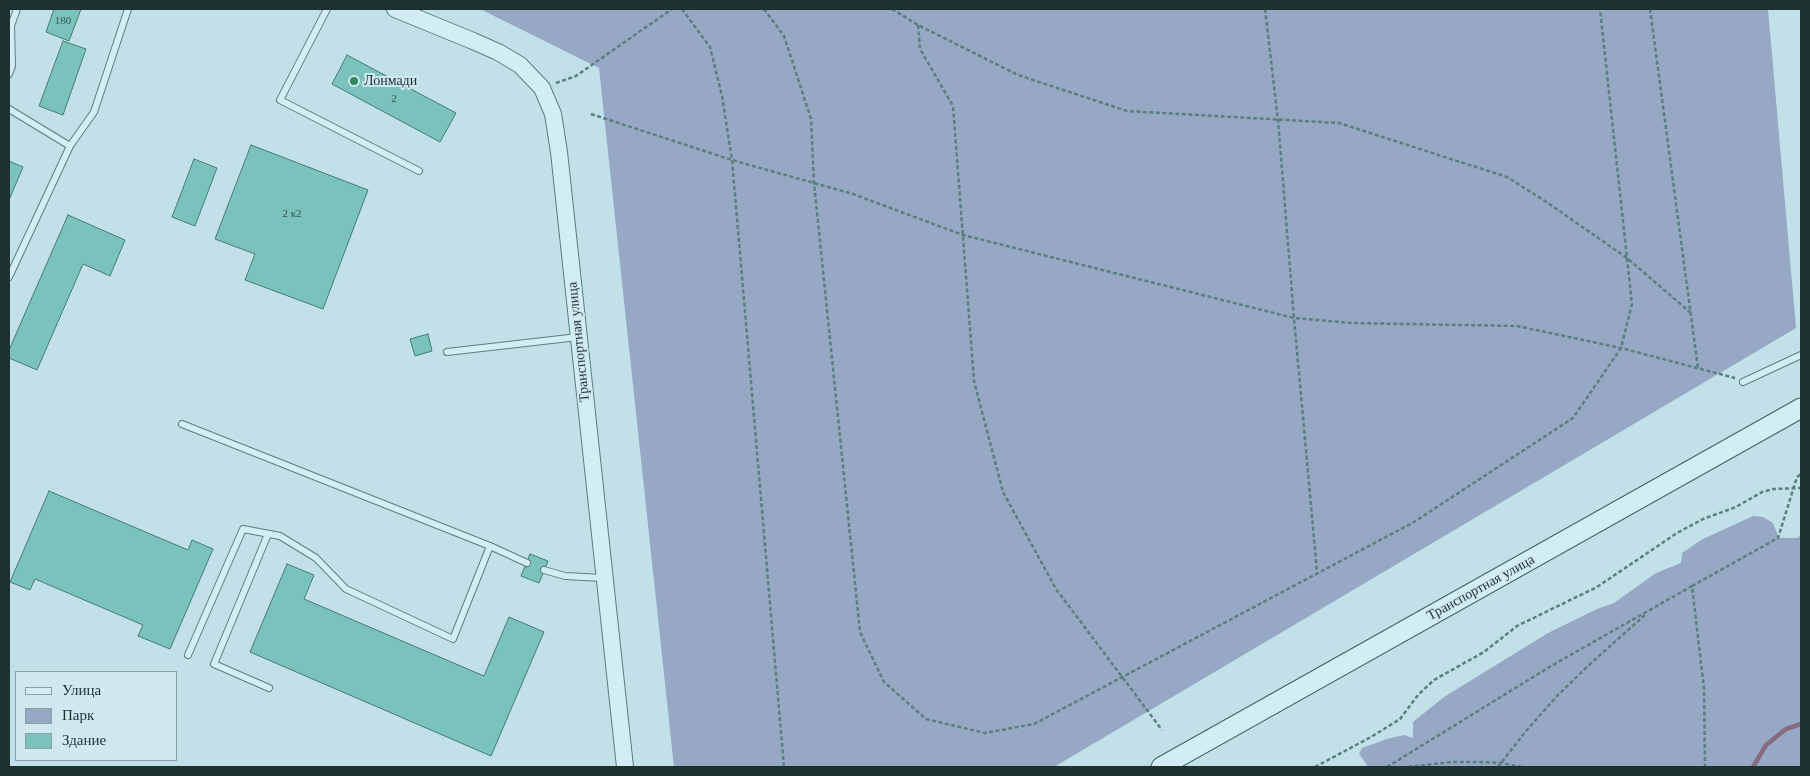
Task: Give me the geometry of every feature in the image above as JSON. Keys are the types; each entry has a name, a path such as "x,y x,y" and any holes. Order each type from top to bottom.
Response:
{"main road":[{"name":"Транспортная улица","path":"1160,767 1801,408"}],"street":[{"name":"Транспортная улица","path":"395,9 498,52 520,65 542,88 553,114 559,152 625,767"}],"lane":[{"path":"9,74 12,66 11,26 17,9"},
{"path":"9,277 70,146 94,112 128,9"},
{"path":"327,9 280,100 419,171"},
{"path":"10,112 70,146"},
{"path":"447,352 578,337"},
{"path":"1743,382 1801,355"},
{"path":"182,424 527,562"},
{"path":"188,655 243,529 280,536 316,558 346,588 452,639 490,546"},
{"path":"268,534 214,664 269,688"},
{"path":"544,570 565,576 604,578"}],"path":[{"path":"542,88 576,76 672,9"},
{"path":"682,9 710,47 722,96 732,160 784,767"},
{"path":"764,9 784,36 811,119 814,183 860,632 884,682 926,719 985,734 1034,724 1414,522 1573,418 1621,348 1632,304 1600,9"},
{"path":"892,9 918,25 1018,75 1127,111 1339,123 1507,176 1628,258 1691,313"},
{"path":"1265,9 1278,120 1317,573"},
{"path":"1650,9 1698,368"},
{"path":"918,25 920,49 953,106 974,381 1003,492 1056,590 1162,730"},
{"path":"591,114 732,160 853,194 963,235 1294,318 1352,323 1517,326 1621,348 1735,378 1743,382"},
{"path":"1387,767 1551,666 1778,538 1797,477 1801,474"},
{"path":"1315,767 1400,719 1418,694 1434,680 1484,652 1518,626 1597,587 1677,533 1703,519 1736,507 1762,492 1773,489 1801,488"},
{"path":"1692,586 1704,688 1706,767"},
{"path":"1498,767 1557,696 1625,631 1652,610"},
{"path":"1408,767 1452,762 1502,763 1522,767"}],"green space":[{"path":"480,9 1768,9 1796,328 1054,767 674,767 599,68"},
{"path":"1753,516 1763,517 1773,523 1779,538 1797,538 1801,535 1801,767 1366,767 1367,765 1359,754 1362,748 1404,735 1413,738 1413,722 1444,697 1548,633 1597,609 1614,603 1656,573 1681,563 1682,553 1701,540"}],"building":[{"path":"54,9 81,9 69,41 46,32"},
{"path":"63,41 86,49 63,115 39,106"},
{"path":"347,55 456,113 440,142 332,84"},
{"path":"251,145 368,190 323,309 245,280 255,254 215,239"},
{"path":"194,159 217,168 195,226 172,217"},
{"path":"9,161 23,167 9,200"},
{"path":"68,215 125,240 110,276 83,264 37,370 9,358 9,350"},
{"path":"428,334 432,351 415,356 410,339"},
{"path":"49,491 188,550 192,540 213,549 170,649 138,636 143,625 35,579 30,590 10,582"},
{"path":"530,554 548,561 539,583 521,576"},
{"path":"287,564 314,575 304,599 484,676 509,617 544,632 491,756 250,652"}],"waterway":[{"path":"1753,767 1766,745 1786,729 1801,724"}],"place":[{"name":"Лонмади","path":"354,81"}]}
